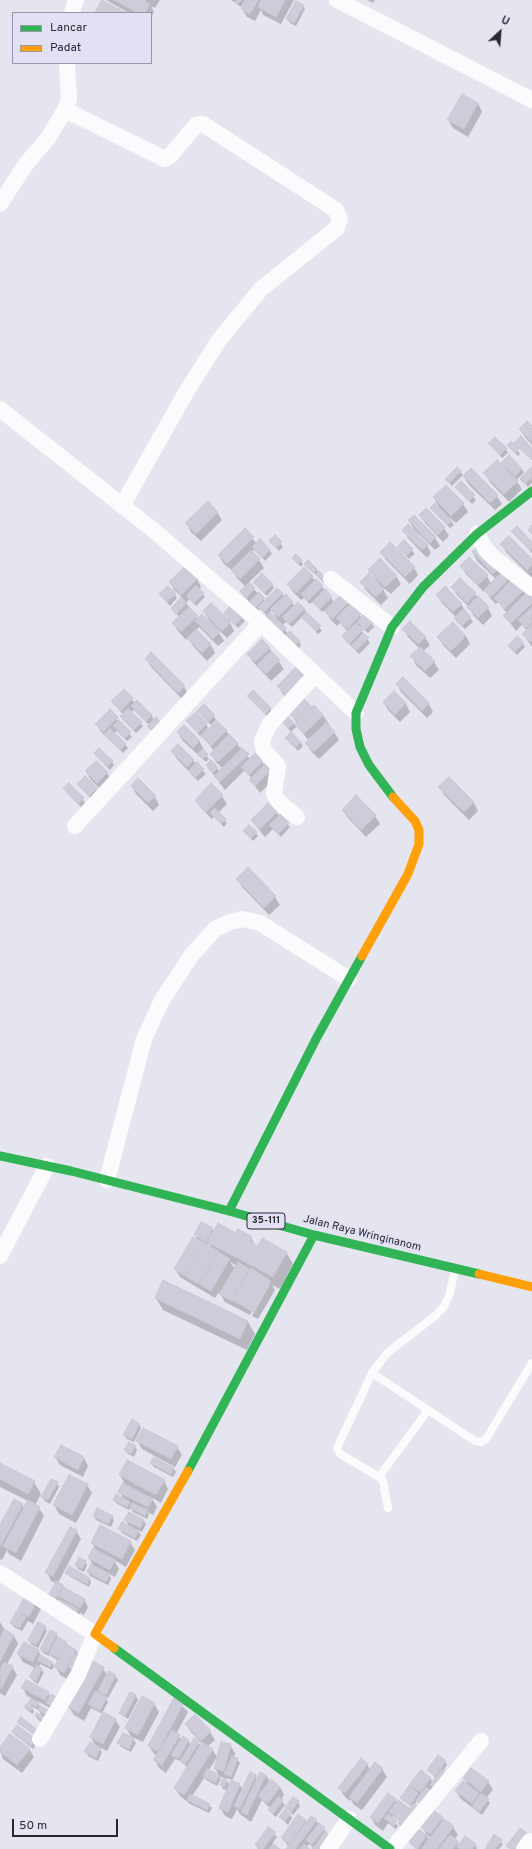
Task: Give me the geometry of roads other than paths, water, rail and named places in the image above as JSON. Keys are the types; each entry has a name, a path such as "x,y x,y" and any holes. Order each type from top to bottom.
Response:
{"street":[{"path":"72,12 76,0"},
{"path":"337,0 442,52 532,100"},
{"path":"0,204 26,164 48,138 65,110 69,99 67,64"},
{"path":"65,110 165,159 170,156 196,125 203,124 336,210 340,219 337,228 261,289 218,340 185,394 122,506"},
{"path":"0,409 122,506 261,623 356,713"},
{"path":"228,1211 316,1039 408,874 419,844 419,830 415,821 399,804 369,765 360,747 356,729 356,713 392,628 423,587 477,534 532,491"},
{"path":"477,534 486,550 494,558 532,588"},
{"path":"331,579 392,628"},
{"path":"75,826 261,623"},
{"path":"297,817 279,802 274,794 273,789 278,766 264,750 262,741 270,725 315,675"},
{"path":"106,1180 144,1039 162,1000 191,956 215,930 230,922 242,919 260,923 349,979"},
{"name":"Jalan Raya Wringinanom","path":"0,1156 106,1180 228,1211 314,1235 532,1287"},
{"path":"0,1256 47,1166"},
{"path":"40,1739 78,1676 95,1634 177,1492 314,1235"},
{"path":"0,1573 95,1634 391,1849 481,1741"},
{"path":"328,1849 349,1819"}],"lane":[{"path":"388,1508 385,1487 379,1477 340,1454 337,1448 372,1374 387,1353 435,1316 443,1308 449,1296 456,1269"},
{"path":"372,1374 475,1441 481,1442 486,1439 532,1363"},
{"path":"379,1477 428,1410"}]}
